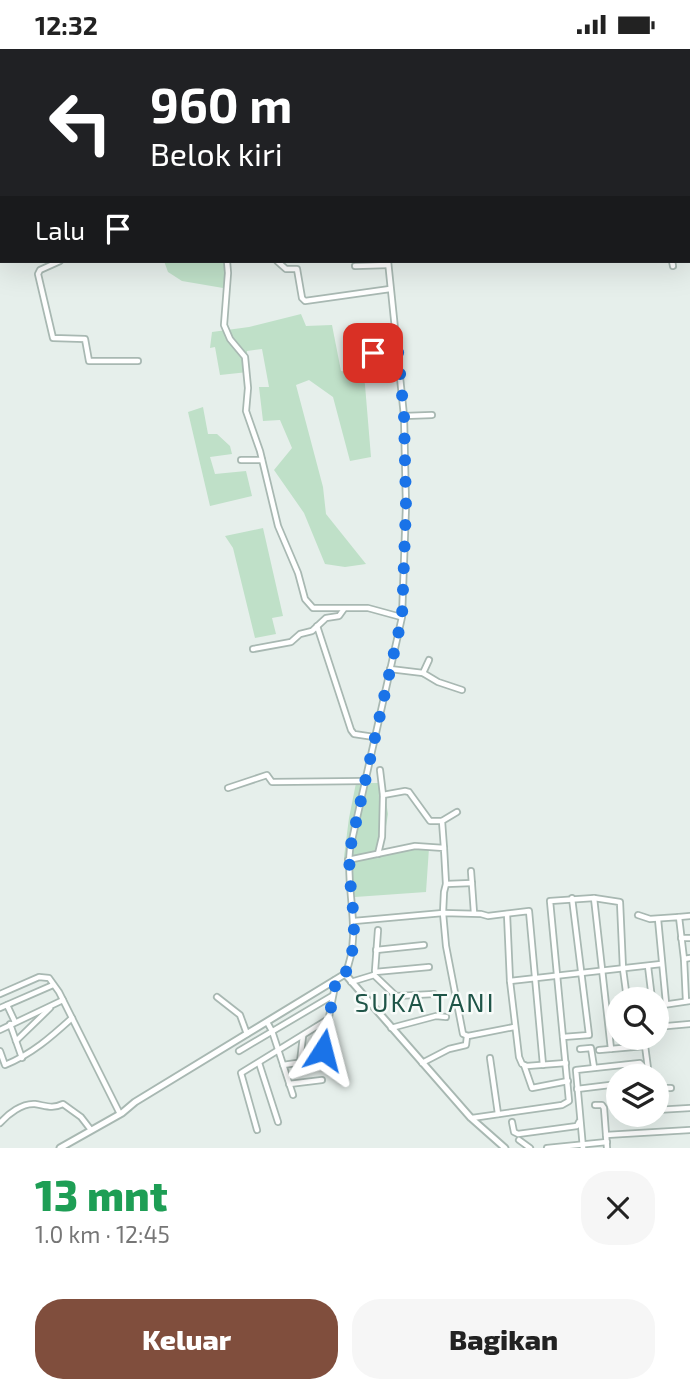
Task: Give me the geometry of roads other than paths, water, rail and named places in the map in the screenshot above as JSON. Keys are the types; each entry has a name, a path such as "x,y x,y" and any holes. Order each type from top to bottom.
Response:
{"street":[{"path":"56,263 40,270 38,274 53,338 85,339 89,361 138,361"},
{"path":"227,263 224,325 230,339 245,357 248,388 246,411 262,460 278,526 298,573 305,599 313,608 368,608 402,617"},
{"path":"279,263 286,269 297,269 302,299 306,301 390,289"},
{"path":"239,1051 334,988 345,974 352,950 355,921 348,885 348,860 402,617 406,506 404,416 388,263 355,266"},
{"path":"395,331 368,335 373,354 398,351"},
{"path":"404,416 432,415"},
{"path":"241,460 262,460"},
{"path":"253,649 291,642 326,618 339,616 344,609"},
{"path":"317,626 351,730 354,734 374,737"},
{"path":"423,673 429,660"},
{"path":"390,669 423,673 438,682 462,690"},
{"path":"378,854 383,837 380,770"},
{"path":"228,788 266,775 272,782 365,781"},
{"path":"383,795 409,792 430,821 442,821 457,812"},
{"path":"442,821 446,884 443,913 449,972 463,1034 514,1027"},
{"path":"348,860 415,846 444,848"},
{"path":"471,871 474,913"},
{"path":"446,884 472,883"},
{"path":"564,1037 589,1035 572,898"},
{"path":"594,898 606,1000"},
{"path":"568,1103 564,1037 549,902 594,898 617,900 620,903 625,987"},
{"path":"355,921 443,913 488,916 530,912 543,1065"},
{"path":"507,914 516,1049 531,1088 568,1081"},
{"path":"638,915 658,919 690,916"},
{"path":"669,1003 688,1001 687,959 679,918"},
{"path":"658,919 664,987"},
{"path":"378,930 374,973 396,996 434,994"},
{"path":"681,938 690,938"},
{"path":"376,950 425,945"},
{"path":"510,981 661,964"},
{"path":"648,966 651,987"},
{"path":"350,982 374,973 429,967"},
{"path":"345,974 471,1118 505,1148"},
{"path":"0,994 43,976 53,985 121,1114"},
{"path":"0,1008 53,985"},
{"path":"283,1065 321,1058 334,988"},
{"path":"60,1148 121,1114 247,1034 270,1028 334,988"},
{"path":"217,997 240,1015 247,1034"},
{"path":"0,1030 62,1000"},
{"path":"16,1041 55,1003"},
{"path":"8,1005 22,1058"},
{"path":"391,1028 436,1016 446,1017"},
{"path":"0,1051 5,1065 22,1058 40,1047 72,1018"},
{"path":"257,1130 241,1074 327,1020"},
{"path":"669,1026 690,1024"},
{"path":"270,1028 293,1095"},
{"path":"300,1062 303,1035"},
{"path":"422,1063 449,1049 466,1045 467,1035"},
{"path":"580,1049 591,1048 594,1067"},
{"path":"599,1050 606,1049"},
{"path":"490,1058 498,1114"},
{"path":"524,1065 566,1062"},
{"path":"259,1063 278,1122"},
{"path":"583,1146 576,1070 606,1066"},
{"path":"289,1084 323,1080"},
{"path":"577,1089 606,1085"},
{"path":"471,1118 568,1103 577,1108 579,1123 577,1126 516,1134 512,1122"},
{"path":"0,1123 6,1115 31,1104 53,1108 63,1104 81,1117 90,1130"},
{"path":"595,1105 603,1106 607,1142"},
{"path":"669,1109 690,1108"},
{"path":"547,1148 583,1146 690,1130"},
{"path":"519,1140 530,1148"}],"district":[{"name":"SUKA TANI","path":"425,1003"}]}
